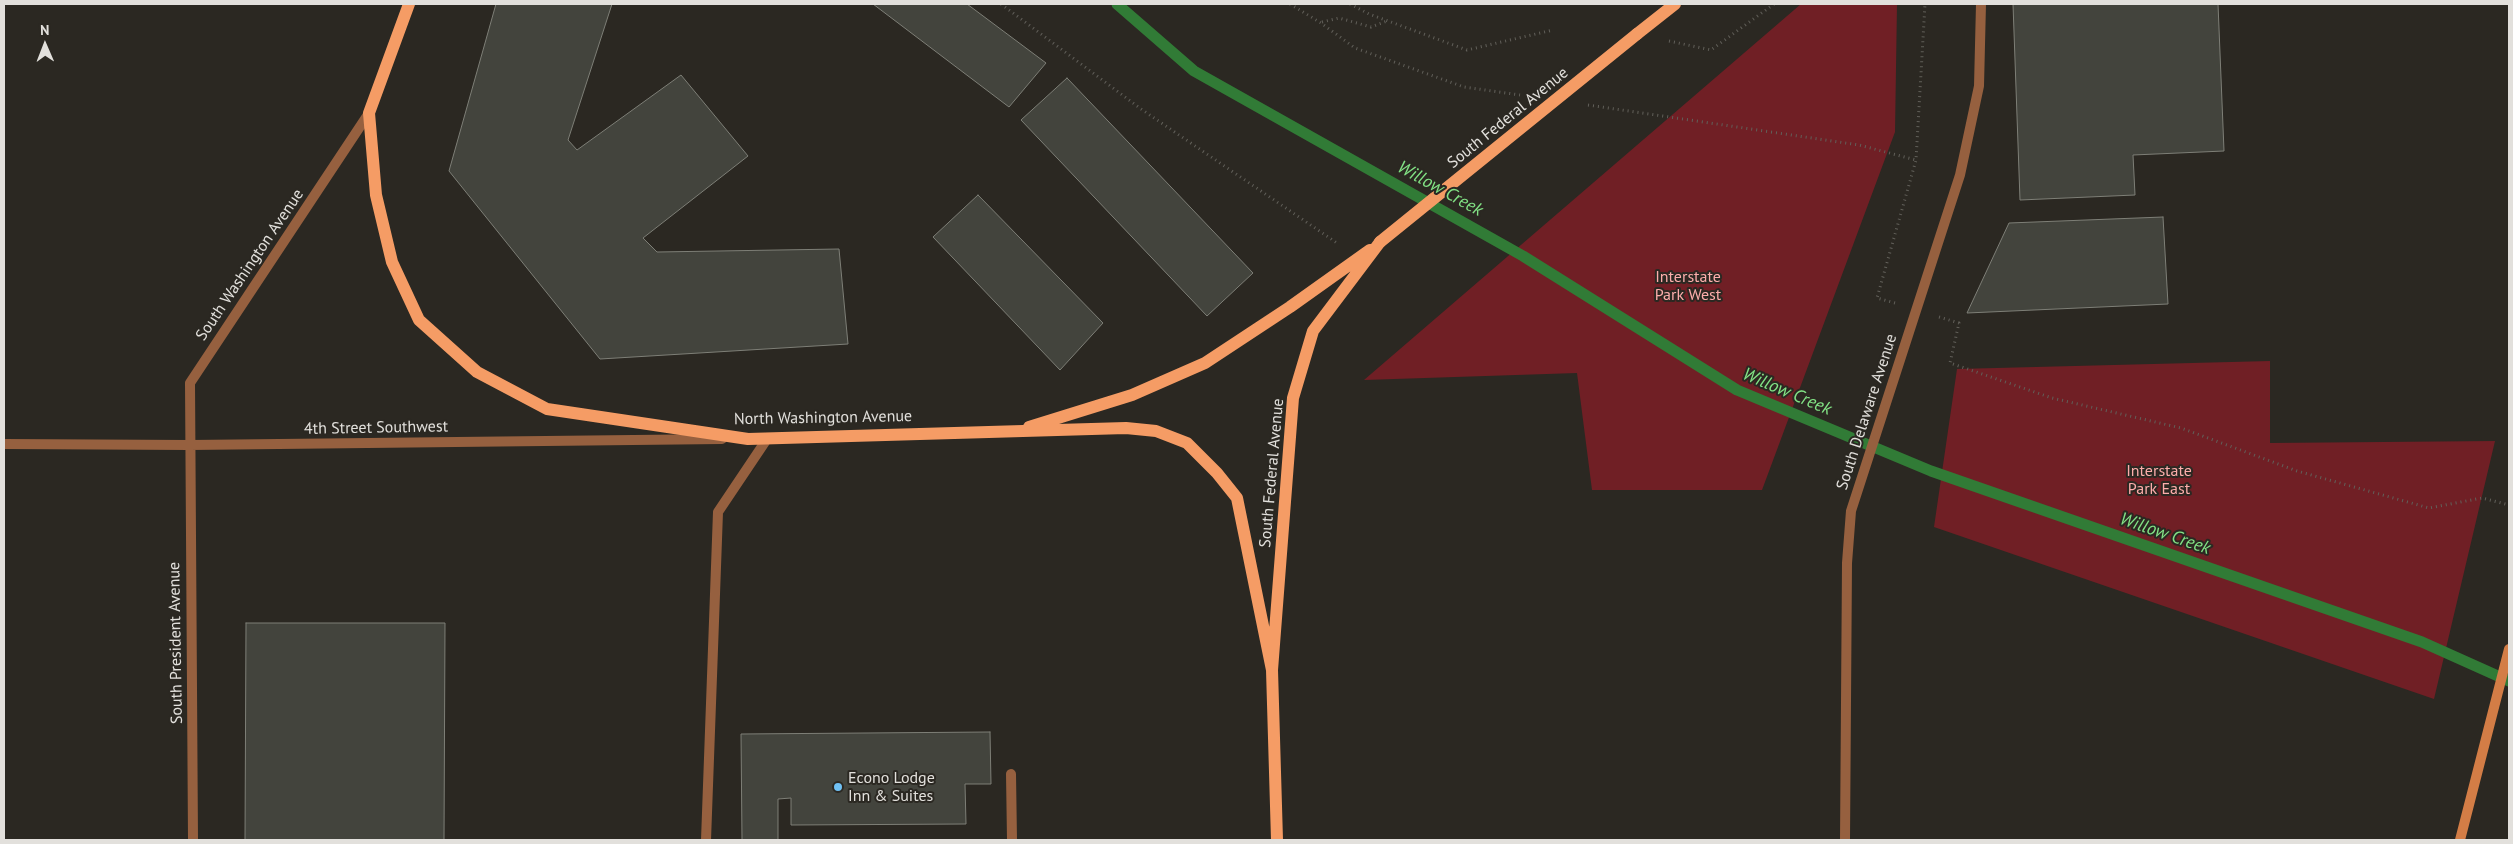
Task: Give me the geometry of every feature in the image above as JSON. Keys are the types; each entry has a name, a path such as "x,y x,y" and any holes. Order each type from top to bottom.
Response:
{"main road":[{"name":"North Washington Avenue","path":"409,4 370,113 376,195 392,262 419,320 477,372 547,410 748,439 1126,428 1156,431 1187,443 1217,473 1237,498 1272,670"},
{"name":"South Federal Avenue","path":"1277,840 1272,670 1293,398 1314,330 1380,242 1675,4"},
{"path":"1012,432 1132,395 1205,363 1290,307 1380,242"},
{"path":"2460,840 2509,649"}],"street":[{"name":"South Delaware Avenue","path":"1845,840 1848,563 1851,510 1960,175 1979,86 1981,4"},
{"name":"South Washington Avenue","path":"190,444 190,383 370,113"},
{"name":"4th Street Southwest","path":"4,444 748,439"},
{"path":"706,840 718,512 767,439"},
{"name":"South President Avenue","path":"190,444 193,840"},
{"path":"1011,774 1012,840"}],"path":[{"path":"1001,4 1141,109 1337,243 1380,242"},
{"path":"1350,4 1388,21 1468,50 1553,30"},
{"path":"1637,34 1711,50 1774,4"},
{"path":"1925,4 1916,160 1877,298 1959,323 1950,363 2052,398 2181,428 2296,471 2429,508 2482,498 2509,505"},
{"path":"1321,23 1339,18 1371,27 1388,21"},
{"path":"1859,146 1916,160"}],"green space":[{"name":"Interstate Park West","path":"1801,4 1897,4 1895,132 1762,490 1592,490 1577,373 1364,380"},
{"name":"Interstate Park East","path":"2270,361 2270,443 2495,441 2434,699 1934,527 1957,369"}],"building":[{"path":"496,4 612,4 568,140 577,150 681,75 748,156 643,238 657,252 839,249 848,344 600,359 449,171"},
{"path":"873,4 967,4 1046,63 1009,107"},
{"path":"2013,4 2218,4 2224,151 2133,155 2135,195 2020,200"},
{"path":"1067,78 1253,273 1207,316 1021,120"},
{"path":"978,195 1103,323 1060,370 933,237"},
{"path":"2163,217 2168,304 1967,313 2009,223"},
{"path":"246,623 445,623 444,840 245,840"},
{"path":"990,732 991,784 965,784 966,824 791,825 791,798 778,799 778,840 742,840 741,734"}],"waterway":[{"name":"Willow Creek","path":"1117,4 1194,71 1523,256 1737,390 1931,471 2422,642 2509,681"}],"place":[{"name":"Econo Lodge Inn & Suites","path":"838,787"}]}
